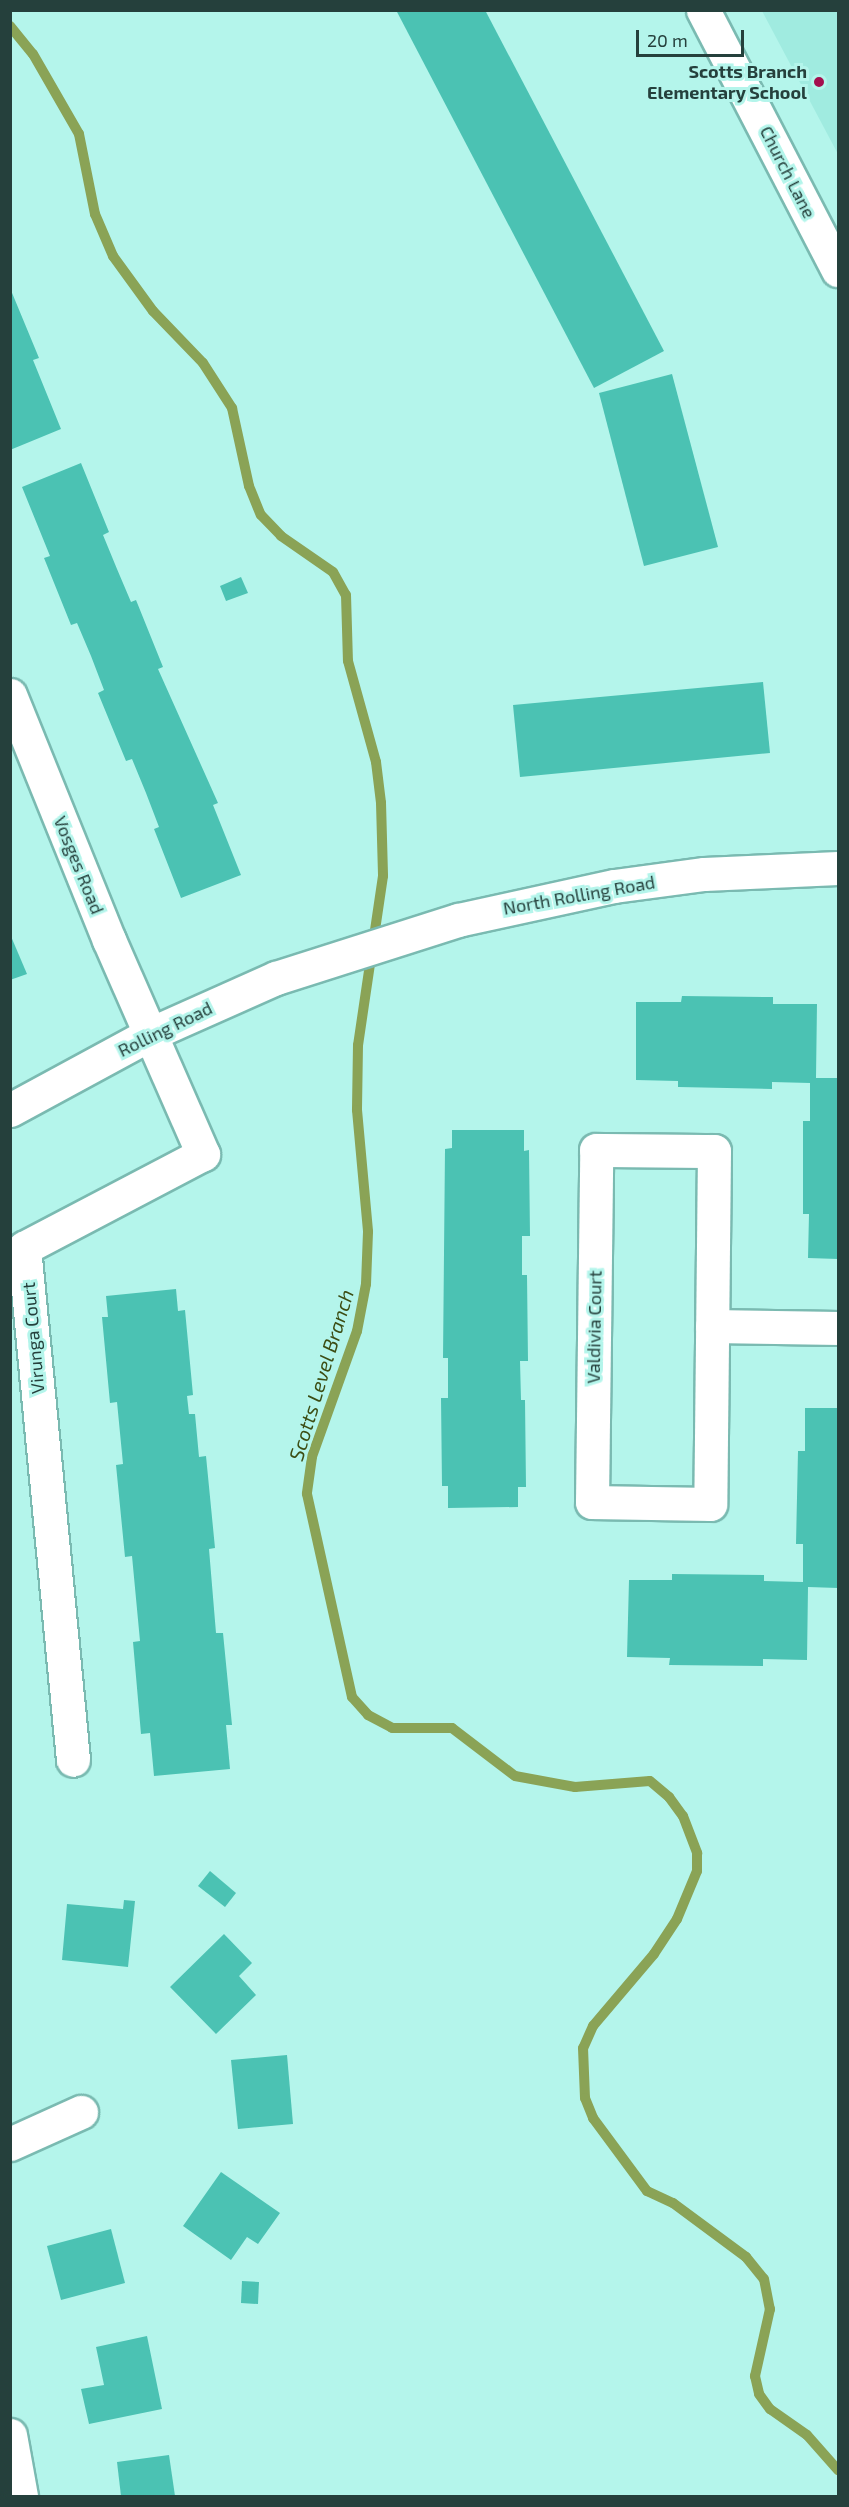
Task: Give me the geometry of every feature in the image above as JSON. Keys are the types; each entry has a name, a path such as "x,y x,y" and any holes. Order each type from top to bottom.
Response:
{"street":[{"name":"Church Lane","path":"704,10 838,270"},
{"name":"Vosges Road","path":"10,695 150,1035"},
{"name":"North Rolling Road","path":"326,960 397,938 528,903 614,886 704,874 838,868"},
{"name":"Rolling Road","path":"10,1110 150,1035 326,960"},
{"name":"Virunga Court","path":"73,1760 24,1248 203,1154 150,1035"},
{"name":"Valdivia Court","path":"596,1150 714,1151 712,1326 710,1504 592,1502 596,1150"},
{"path":"712,1326 838,1328"},
{"path":"10,2144 81,2112"},
{"path":"10,2435 21,2496"}],"shaded area":[{"name":"Scotts Branch Elementary School","path":"762,11 838,11 838,154"}],"building":[{"path":"396,10 485,10 664,351 594,388"},
{"path":"10,288 39,358 33,360 61,429 10,450"},
{"path":"672,374 718,547 644,566 599,393"},
{"path":"81,463 109,532 103,535 131,602 136,600 163,667 158,669 218,803 213,805 241,875 181,898 154,829 159,827 146,793 132,759 126,761 98,693 104,690 77,623 71,625 44,558 50,556 22,487"},
{"path":"241,577 248,593 226,601 220,586"},
{"path":"763,682 770,753 520,777 513,705"},
{"path":"10,934 27,974 10,980"},
{"path":"682,996 773,997 773,1004 817,1004 816,1078 838,1078 838,1259 808,1258 809,1214 803,1214 803,1121 810,1121 810,1083 772,1082 772,1089 678,1087 678,1081 636,1080 636,1002 681,1002"},
{"path":"452,1130 524,1130 524,1151 529,1150 530,1236 522,1236 522,1275 527,1275 528,1361 520,1361 521,1400 525,1400 526,1487 518,1487 518,1507 448,1508 448,1486 442,1486 441,1398 448,1398 448,1358 443,1358 445,1149 452,1148"},
{"path":"176,1289 178,1311 185,1310 193,1395 187,1396 189,1414 195,1414 199,1457 206,1456 215,1548 209,1549 216,1633 223,1633 232,1725 226,1725 230,1769 154,1776 150,1733 141,1734 133,1642 140,1641 132,1556 125,1557 116,1465 123,1464 117,1402 110,1403 102,1317 108,1317 106,1296"},
{"path":"805,1408 838,1408 838,1588 808,1587 807,1660 763,1659 763,1666 669,1665 670,1658 627,1657 629,1580 672,1580 672,1574 764,1575 764,1581 803,1582 803,1544 796,1544 798,1451 805,1451"},
{"path":"210,1871 236,1893 225,1907 198,1886"},
{"path":"124,1900 135,1901 128,1967 62,1960 67,1904 123,1909"},
{"path":"224,1934 252,1963 239,1976 256,1995 216,2034 170,1987"},
{"path":"287,2055 293,2124 238,2129 231,2060"},
{"path":"221,2172 280,2213 258,2244 247,2237 231,2260 183,2226"},
{"path":"111,2229 125,2283 61,2300 47,2246"},
{"path":"242,2281 259,2282 258,2304 241,2303"},
{"path":"147,2336 162,2409 89,2424 81,2389 104,2385 96,2347"},
{"path":"169,2455 175,2496 121,2496 117,2462"}],"waterway":[{"name":"Scotts Level Branch","path":"10,26 33,54 79,134 95,214 113,256 153,311 203,363 232,408 249,486 261,515 281,536 333,572 346,595 348,661 376,762 381,803 383,876 358,1045 357,1110 368,1232 366,1284 357,1331 312,1457 307,1494 352,1697 368,1715 392,1728 452,1728 515,1776 575,1787 650,1781 669,1797 683,1816 697,1853 697,1871 677,1919 654,1954 593,2026 583,2048 585,2098 593,2118 647,2191 673,2203 746,2257 764,2279 770,2309 755,2376 759,2394 770,2409 807,2435 838,2470"}],"place":[{"name":"Scotts Branch Elementary School","path":"819,82"}]}
